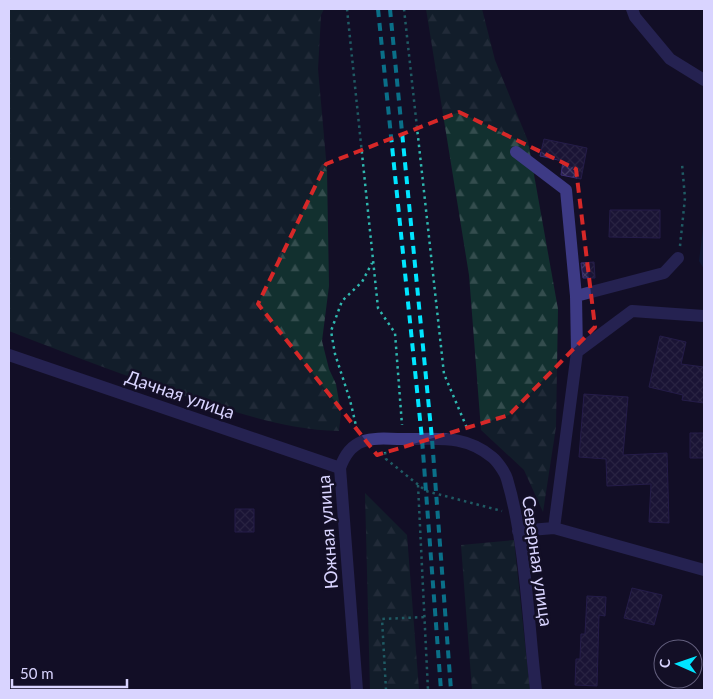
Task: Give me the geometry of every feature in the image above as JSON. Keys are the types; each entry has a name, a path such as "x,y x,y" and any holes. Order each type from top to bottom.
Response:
{"street":[{"path":"632,9 635,17 670,59 704,80"},
{"path":"516,152 566,190 576,296 577,352 554,528"},
{"path":"576,296 664,273 678,258"},
{"path":"577,352 632,311 704,316"},
{"name":"Дачная улица","path":"9,355 340,468"},
{"path":"359,442 383,438 403,439"},
{"name":"Северная улица","path":"403,439 459,439 493,457 506,476 518,531 536,690"},
{"name":"Южная улица","path":"358,690 340,468 345,454 359,442"},
{"path":"518,531 554,528 704,570"}],"path":[{"path":"347,9 372,262 378,308 395,333 403,439"},
{"path":"404,9 444,374 474,446"},
{"path":"678,258 685,198 682,164"},
{"path":"359,442 350,400 335,354 331,331 342,301 362,282 372,262"},
{"path":"383,438 386,459 426,491 515,514"},
{"path":"418,485 428,690"},
{"path":"386,690 382,619 425,617"}],"highlighted area":[{"path":"459,112 576,169 595,327 509,415 377,455 258,304 326,164"}],"green space":[{"path":"9,9 324,9 321,15 318,69 327,170 329,286 322,341 329,369 336,384 341,413 339,431 289,425 209,404 133,378 9,331"},
{"path":"426,9 482,9 495,60 528,141 558,309 556,427 543,512 524,470 481,430 469,275"},
{"path":"365,493 407,535 419,690 370,690"},
{"path":"514,540 530,690 472,690 461,545"}],"water":[{"path":"704,221 704,269 699,261"}],"building":[{"path":"544,139 587,148 581,179 561,175 563,161 540,156"},
{"path":"610,210 660,210 660,238 609,237"},
{"path":"594,262 595,278 583,278 581,263"},
{"path":"660,336 686,342 681,364 704,367 704,403 682,400 683,395 649,387"},
{"path":"584,394 628,397 623,455 667,453 669,523 649,522 651,484 607,486 606,459 579,457"},
{"path":"690,433 704,433 704,458 690,458"},
{"path":"235,509 254,509 254,532 235,532"},
{"path":"632,588 662,595 654,625 624,618"},
{"path":"587,596 606,597 605,616 599,615 597,686 575,685 576,659 580,659 581,634 585,634"}],"railway":[{"path":"378,9 422,439 441,690"},
{"path":"390,9 432,439 451,690"}]}
